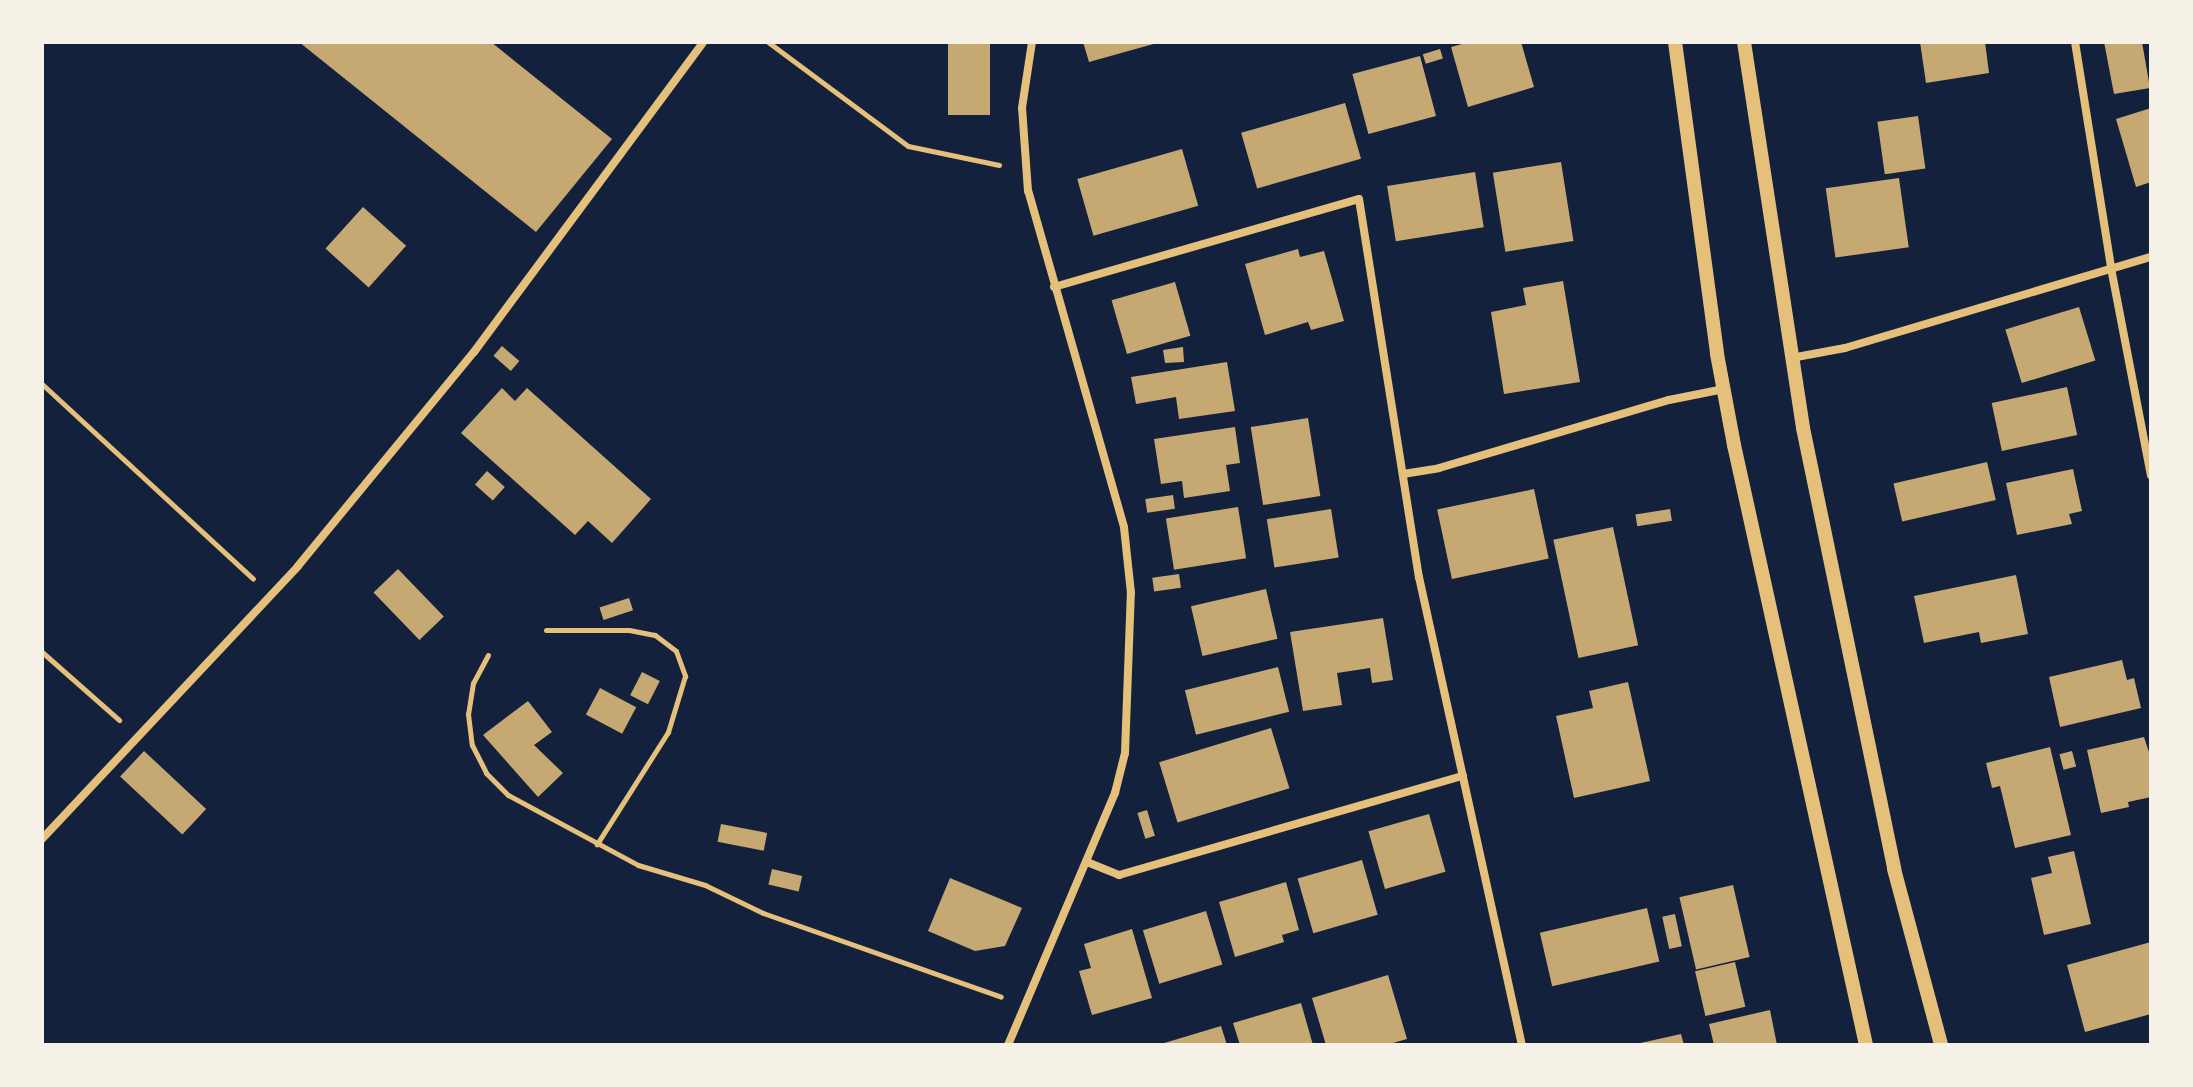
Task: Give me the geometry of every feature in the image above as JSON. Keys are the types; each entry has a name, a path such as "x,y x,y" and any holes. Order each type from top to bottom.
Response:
{"street":[{"path":"42,839 270,595 474,352 703,42"},
{"path":"1008,1045 1115,793 1125,753 1131,593 1124,527 1038,231 1026,170 1022,108 1032,42"},
{"path":"1675,42 1724,389 1821,851 1866,1045"},
{"path":"1744,42 1790,358 1894,869 1941,1045"},
{"path":"2075,42 2111,268 2151,475"},
{"path":"1054,287 1359,199 1419,577 1522,1045"},
{"path":"1790,358 1845,348 2151,257"},
{"path":"1403,474 1439,468 1669,400 1724,389"},
{"path":"1087,862 1119,875 1463,776"}],"path":[{"path":"768,42 908,146 1026,170"},
{"path":"42,384 270,595"},
{"path":"546,630 629,630 655,635 676,651 685,676 668,732 597,844"},
{"path":"42,652 138,736"},
{"path":"488,655 473,683 468,714 472,745 486,773 508,795 638,865 705,885 763,913 1025,1005"}],"building":[{"path":"299,42 491,42 612,139 536,232"},
{"path":"948,42 990,42 990,115 948,115"},
{"path":"1083,42 1157,42 1157,43 1089,62"},
{"path":"1469,42 1521,42 1534,87 1468,107 1451,47"},
{"path":"1920,42 1985,42 1989,73 1926,83"},
{"path":"2104,42 2142,42 2150,88 2114,94"},
{"path":"1440,49 1443,59 1426,64 1423,54"},
{"path":"1420,56 1436,116 1368,134 1352,74"},
{"path":"1345,103 1361,159 1257,189 1241,133"},
{"path":"2151,108 2151,182 2136,187 2116,119"},
{"path":"1918,116 1925,168 1885,174 1877,122"},
{"path":"1182,149 1198,206 1093,236 1077,179"},
{"path":"1561,162 1574,241 1505,252 1493,173"},
{"path":"1475,172 1484,227 1396,241 1387,186"},
{"path":"1899,178 1909,247 1835,258 1826,188"},
{"path":"363,207 406,246 369,287 326,249"},
{"path":"1298,249 1300,257 1324,251 1344,321 1311,330 1308,322 1265,335 1245,264"},
{"path":"1563,281 1580,382 1504,394 1491,312 1526,305 1523,288"},
{"path":"1175,282 1190,336 1127,354 1112,300"},
{"path":"2079,307 2095,361 2022,383 2005,330"},
{"path":"502,346 519,361 511,371 493,356"},
{"path":"1183,347 1184,362 1165,363 1163,350"},
{"path":"1227,362 1235,411 1179,419 1176,397 1136,404 1131,377"},
{"path":"2067,387 2077,435 2002,451 1992,403"},
{"path":"502,388 515,401 527,388 651,499 612,543 588,521 575,535 461,433"},
{"path":"1308,418 1320,496 1263,505 1251,427"},
{"path":"1235,427 1240,463 1226,465 1230,491 1184,498 1182,481 1161,484 1154,439"},
{"path":"1987,462 1996,500 1902,522 1893,484"},
{"path":"2073,469 2082,511 2069,514 2072,524 2017,535 2006,483"},
{"path":"487,471 505,487 493,500 475,484"},
{"path":"1534,489 1549,558 1452,579 1437,510"},
{"path":"1173,495 1175,509 1147,513 1145,499"},
{"path":"1238,507 1246,558 1174,570 1166,518"},
{"path":"1331,509 1339,557 1274,568 1267,519"},
{"path":"1670,509 1672,521 1637,526 1635,514"},
{"path":"1613,527 1638,645 1578,658 1553,540"},
{"path":"398,569 444,616 419,640 374,593"},
{"path":"1179,574 1181,588 1154,592 1152,578"},
{"path":"2016,575 2028,634 1981,643 1979,632 1924,643 1914,596"},
{"path":"1266,589 1277,639 1202,656 1191,606"},
{"path":"629,598 633,610 604,620 600,608"},
{"path":"1383,618 1393,680 1372,683 1370,668 1337,673 1342,705 1303,711 1290,632"},
{"path":"2122,660 2127,680 2134,678 2141,708 2060,727 2049,677"},
{"path":"1278,667 1289,712 1196,735 1185,690"},
{"path":"642,672 660,681 648,704 630,695"},
{"path":"1628,682 1650,781 1574,798 1556,716 1593,708 1589,691"},
{"path":"600,688 636,707 622,734 586,714"},
{"path":"528,701 552,732 534,745 563,773 538,797 483,735"},
{"path":"1271,728 1289,788 1178,822 1159,762"},
{"path":"2144,737 2151,758 2151,797 2128,802 2129,807 2101,813 2087,750"},
{"path":"2050,747 2071,835 2015,848 2000,786 1992,788 1986,763"},
{"path":"144,751 206,809 182,835 120,777"},
{"path":"2072,751 2076,766 2064,770 2059,754"},
{"path":"1147,810 1155,836 1145,839 1137,813"},
{"path":"1429,814 1446,872 1385,889 1368,831"},
{"path":"721,824 767,833 764,851 718,842"},
{"path":"2074,851 2091,924 2044,935 2031,878 2052,873 2048,857"},
{"path":"1362,860 1378,915 1313,933 1298,878"},
{"path":"772,869 802,876 799,892 768,885"},
{"path":"950,878 1022,908 1005,946 975,951 928,931"},
{"path":"1286,882 1299,930 1282,935 1284,942 1235,957 1219,902"},
{"path":"1733,885 1750,957 1696,969 1679,897"},
{"path":"1647,908 1659,962 1552,986 1540,933"},
{"path":"1206,911 1222,965 1159,984 1143,930"},
{"path":"1675,914 1682,946 1669,949 1662,917"},
{"path":"1132,929 1152,998 1092,1015 1079,971 1091,968 1084,944"},
{"path":"2151,942 2151,1014 2085,1032 2067,965"},
{"path":"1735,962 1745,1007 1705,1016 1695,971"},
{"path":"1388,975 1407,1039 1386,1045 1326,1045 1312,998"},
{"path":"1301,1003 1313,1045 1240,1045 1233,1023"},
{"path":"1770,1010 1777,1045 1714,1045 1709,1024"},
{"path":"1221,1026 1227,1045 1161,1045 1161,1044"},
{"path":"1681,1034 1684,1045 1636,1045 1636,1044"}]}
